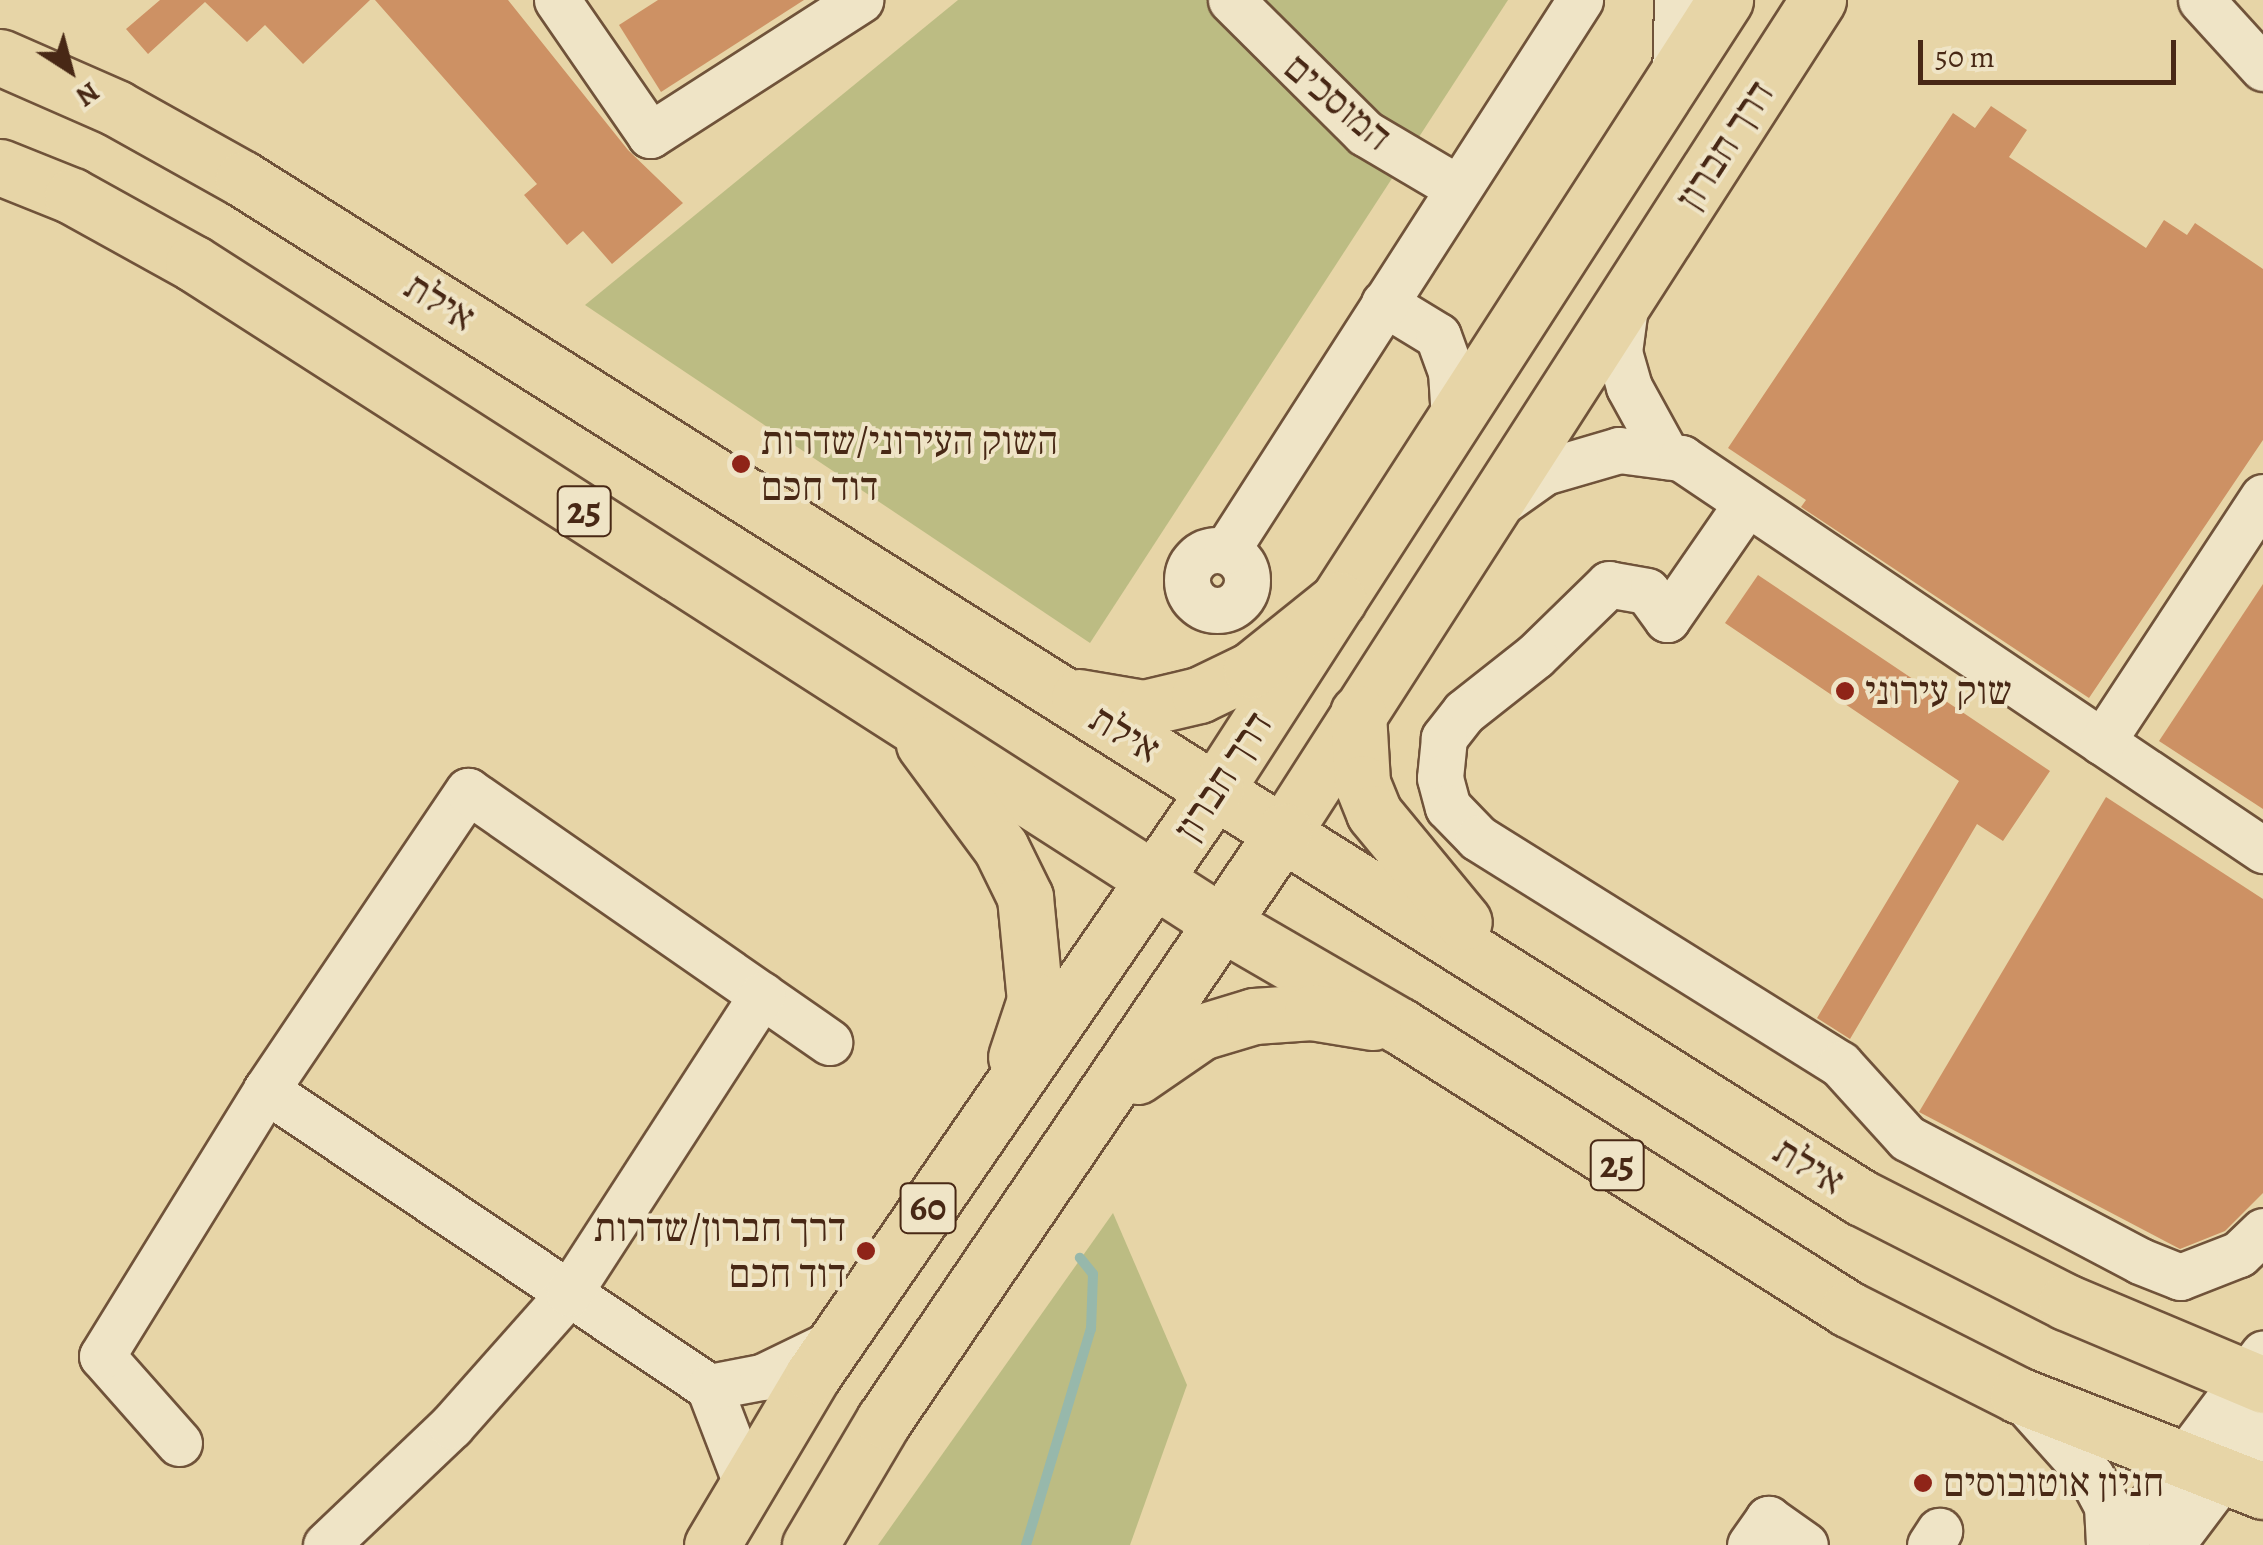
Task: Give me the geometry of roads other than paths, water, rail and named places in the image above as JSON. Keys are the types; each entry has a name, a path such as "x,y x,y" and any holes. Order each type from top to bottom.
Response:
{"main road":[{"name":"דרך חברון","path":"712,1545 836,1341 1216,789 1726,0"},
{"name":"דרך חברון","path":"810,1545 884,1420 1284,831 1818,0"},
{"name":"אילת","path":"2,57 116,108 243,179 1023,674 1509,972 1674,1085 1862,1198 2066,1302 2259,1385"},
{"name":"25","path":"0,166 72,196 193,264 1222,923 1400,1026 1848,1308 2018,1395 2223,1476"},
{"path":"1023,674 1085,699 1144,708 1199,695 1251,670 1338,600"},
{"path":"1358,713 1360,767 1374,813 1509,972"},
{"path":"904,717 1001,848 1025,896 1035,1000 1000,1103"},
{"path":"1100,1107 1162,1055 1201,1032 1254,1016 1312,1012 1400,1026"}],"street":[{"path":"557,0 650,136 860,0"},
{"name":"המוסכים","path":"1231,0 1366,133 1458,188"},
{"path":"1675,78 1678,0"},
{"path":"2201,0 2263,68"},
{"path":"1226,551 1575,5"},
{"path":"1438,336 1494,322 1535,295"},
{"path":"1626,298 1620,352 1636,405 1667,456"},
{"path":"1384,303 1438,336 1451,371 1454,420"},
{"path":"1488,512 1544,472 1592,457 1619,450 1682,458 2263,850"},
{"path":"2102,742 2263,497"},
{"path":"1747,503 1667,619 1647,591 1609,584 1535,656 1464,712 1444,738 1440,778 1448,807 1478,838 1840,1064 1907,1138 2140,1261 2180,1277 2239,1254 2263,1231"},
{"path":"179,1443 102,1356 266,1090 468,792 830,1042"},
{"path":"326,1545 450,1426 570,1294 762,995"},
{"path":"266,1090 709,1387 747,1486"},
{"path":"709,1387 762,1376 836,1341"},
{"path":"2171,1545 2223,1476 2259,1385"},
{"path":"2018,1395 2091,1476 2107,1506 2110,1545"},
{"path":"2120,1545 2223,1476"},
{"path":"1750,1545 1768,1520 1806,1545"}],"waterway":[{"path":"1026,1545 1091,1329 1093,1274 1080,1258"}],"place":[{"name":"השוק העירוני/שדרות דוד חכם","path":"741,464"},
{"name":"שוק עירוני","path":"1845,691"},
{"name":"דרך חברון/שדרות דוד חכם","path":"866,1251"},
{"name":"חניון אוטובוסים","path":"1923,1483"}]}
